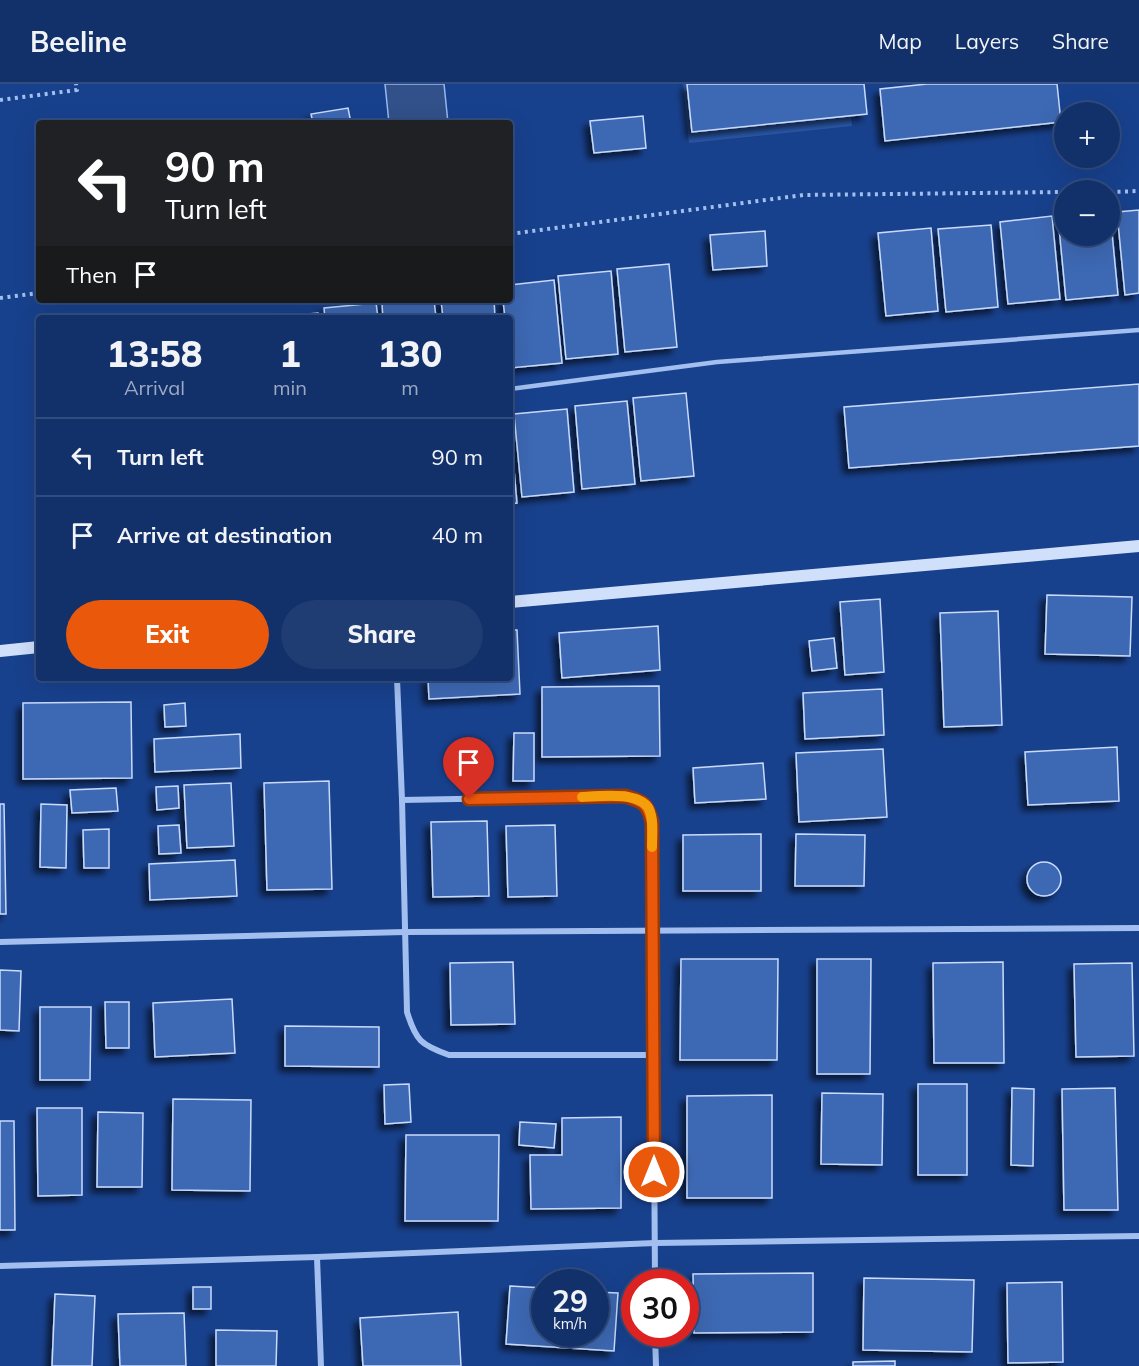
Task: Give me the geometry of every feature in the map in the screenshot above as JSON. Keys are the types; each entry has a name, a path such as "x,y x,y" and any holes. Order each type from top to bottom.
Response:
{"street":[{"path":"513,602 1139,546"},
{"path":"0,651 36,647"},
{"path":"397,681 406,1012 414,1034 429,1048 449,1055 653,1055"},
{"path":"402,800 625,796 638,800 648,807 652,822 655,1269"},
{"path":"0,942 405,932 1139,928"},
{"path":"0,1266 317,1257 654,1243 1139,1236"},
{"path":"317,1257 321,1366"},
{"path":"656,1347 656,1366"}],"lane":[{"path":"513,389 717,362 1139,330"}],"path":[{"path":"0,100 77,90 76,84"},
{"path":"1120,192 1139,191"},
{"path":"513,234 803,195 1054,192"},
{"path":"0,297 36,293"}],"shaded area":[{"path":"385,84 444,84 448,120 389,120"},
{"path":"683,84 848,84 852,126 689,143"}],"building":[{"path":"687,84 864,84 867,114 692,132"},
{"path":"927,84 1057,84 1059,102 1054,102 1054,123 885,141 880,89"},
{"path":"348,108 350,120 312,120 311,114"},
{"path":"643,116 646,148 594,153 590,121"},
{"path":"1139,210 1139,293 1125,295 1120,243 1120,212"},
{"path":"1052,216 1060,299 1008,304 1000,222"},
{"path":"991,225 998,307 946,312 938,229"},
{"path":"931,228 938,311 886,316 878,233"},
{"path":"765,231 767,266 713,270 710,235"},
{"path":"1061,246 1113,246 1118,295 1066,300"},
{"path":"669,264 677,347 625,352 617,269"},
{"path":"611,271 618,354 566,359 558,276"},
{"path":"554,280 562,363 513,368 513,315 505,315 503,303 513,303 513,285"},
{"path":"376,303 378,315 325,315 324,308"},
{"path":"434,303 436,315 383,315 382,304"},
{"path":"441,303 494,303 495,315 443,315"},
{"path":"1139,384 1139,446 849,468 844,407"},
{"path":"686,393 694,476 641,481 633,398"},
{"path":"627,401 635,484 582,489 575,406"},
{"path":"567,409 574,492 522,497 514,414"},
{"path":"513,459 517,503 513,504"},
{"path":"1047,595 1132,597 1130,656 1045,654"},
{"path":"880,599 884,672 845,675 840,602"},
{"path":"998,611 1002,725 944,727 940,613"},
{"path":"658,626 660,670 562,678 559,633"},
{"path":"513,630 517,630 520,694 429,699 428,681 513,681"},
{"path":"834,638 837,668 812,671 809,641"},
{"path":"659,686 660,756 542,757 542,687"},
{"path":"882,689 884,735 805,739 803,693"},
{"path":"131,702 132,778 23,779 23,703"},
{"path":"185,703 186,726 165,727 164,705"},
{"path":"514,733 534,733 534,781 513,781"},
{"path":"240,734 241,768 155,772 154,739"},
{"path":"1117,747 1119,801 1028,805 1025,752"},
{"path":"883,749 887,817 799,822 796,753"},
{"path":"763,763 766,799 695,803 693,768"},
{"path":"329,781 332,889 267,890 264,783"},
{"path":"231,783 234,846 187,848 184,785"},
{"path":"178,786 179,808 157,810 156,787"},
{"path":"116,788 118,811 72,813 70,790"},
{"path":"0,804 4,804 6,914 0,914"},
{"path":"41,804 67,805 66,868 40,867"},
{"path":"487,821 489,896 433,897 431,822"},
{"path":"179,825 181,853 159,854 158,826"},
{"path":"555,825 557,896 508,897 506,826"},
{"path":"109,829 109,868 84,868 83,830"},
{"path":"761,834 761,891 683,891 683,835"},
{"path":"796,834 865,835 864,886 795,886"},
{"path":"235,860 237,896 150,900 149,864"},
{"path":"1044,862 1056,867 1061,879 1056,891 1044,896 1032,891 1027,879 1032,867"},
{"path":"681,959 778,959 777,1060 680,1060"},
{"path":"817,959 871,959 870,1074 817,1074"},
{"path":"513,962 515,1024 451,1025 450,963"},
{"path":"1003,962 1004,1063 934,1063 933,963"},
{"path":"1132,963 1134,1056 1076,1057 1074,964"},
{"path":"0,970 21,971 19,1031 0,1030"},
{"path":"232,999 235,1053 155,1057 153,1003"},
{"path":"105,1002 129,1002 129,1048 106,1048"},
{"path":"40,1007 91,1007 90,1080 40,1080"},
{"path":"285,1026 379,1027 379,1067 285,1066"},
{"path":"409,1084 411,1122 385,1124 384,1085"},
{"path":"918,1084 967,1084 967,1175 918,1175"},
{"path":"1012,1088 1034,1089 1033,1166 1011,1165"},
{"path":"1115,1088 1118,1210 1064,1210 1062,1089"},
{"path":"822,1093 883,1094 882,1165 821,1164"},
{"path":"772,1095 772,1198 687,1198 687,1096"},
{"path":"173,1099 251,1100 250,1191 172,1190"},
{"path":"37,1108 82,1108 82,1195 38,1196"},
{"path":"98,1112 143,1113 142,1187 97,1187"},
{"path":"621,1117 621,1208 531,1209 530,1155 562,1155 562,1118"},
{"path":"0,1121 14,1121 15,1230 0,1230"},
{"path":"520,1122 556,1124 554,1148 519,1145"},
{"path":"406,1135 499,1135 498,1221 405,1221"},
{"path":"813,1273 813,1332 699,1333 699,1274"},
{"path":"864,1278 974,1280 972,1352 863,1350"},
{"path":"1062,1282 1063,1362 1008,1363 1007,1283"},
{"path":"510,1286 531,1287 531,1346 506,1344"},
{"path":"193,1287 211,1287 211,1309 193,1309"},
{"path":"609,1293 618,1293 614,1351 552,1347 609,1347"},
{"path":"55,1294 95,1296 92,1366 52,1366"},
{"path":"458,1312 461,1366 363,1366 360,1318"},
{"path":"184,1313 186,1366 120,1366 118,1314"},
{"path":"216,1330 277,1331 276,1366 216,1366"},
{"path":"895,1361 895,1366 853,1366 853,1362"}],"slow traffic":[{"path":"582,797 625,796 638,800 648,807 652,822 652,847"}],"route":[{"path":"469,799 625,796 638,800 648,807 652,822 654,1172"}]}
